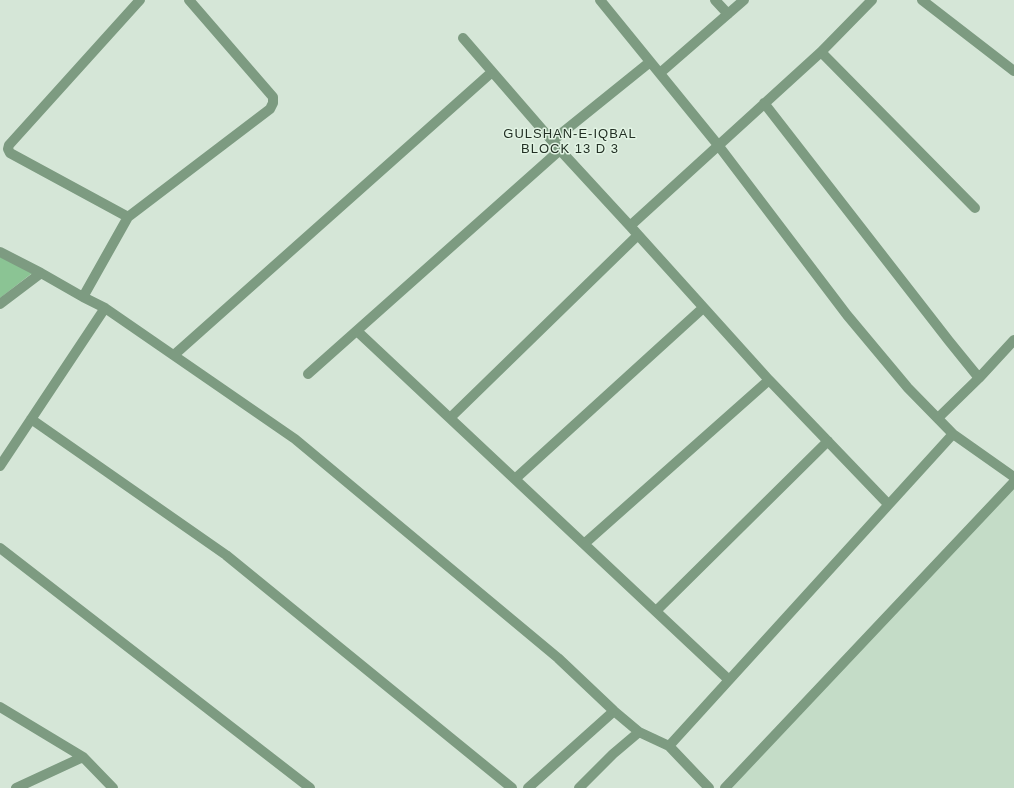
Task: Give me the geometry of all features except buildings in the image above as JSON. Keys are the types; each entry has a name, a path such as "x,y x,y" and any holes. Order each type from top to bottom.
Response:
{"street":[{"path":"128,217 10,153 8,149 9,145 140,0"},
{"path":"83,298 128,217 270,109 273,103 273,97 189,0"},
{"path":"600,0 718,145 847,315 908,388 953,434 1014,477"},
{"path":"715,0 728,14"},
{"path":"660,74 744,0"},
{"path":"630,226 821,52 872,0"},
{"path":"922,0 1014,71"},
{"path":"463,38 552,142 630,226 768,380 888,504"},
{"path":"821,52 975,208"},
{"path":"552,142 650,62"},
{"path":"174,355 492,72"},
{"path":"764,103 978,378"},
{"path":"308,374 560,150"},
{"path":"450,418 638,235"},
{"path":"0,252 41,273 83,298 105,308 295,439 558,658 614,711 639,732 670,746 709,788"},
{"path":"0,304 41,273"},
{"path":"1,462 105,308"},
{"path":"515,479 703,308"},
{"path":"357,331 729,680"},
{"path":"938,418 1014,340"},
{"path":"584,544 768,380"},
{"path":"31,419 226,555 512,788"},
{"path":"670,746 953,434"},
{"path":"656,611 828,441"},
{"path":"725,788 1014,482"},
{"path":"0,548 310,788"},
{"path":"0,707 83,757 113,788"},
{"path":"528,788 614,711"},
{"path":"579,788 639,732"},
{"path":"16,788 83,757"}],"shaded area":[{"path":"1014,482 1014,788 725,788"}],"green space":[{"path":"0,252 41,273 31,274 0,298"}],"district":[{"name":"GULSHAN-E-IQBAL BLOCK 13 D 3","path":"570,142"}]}
